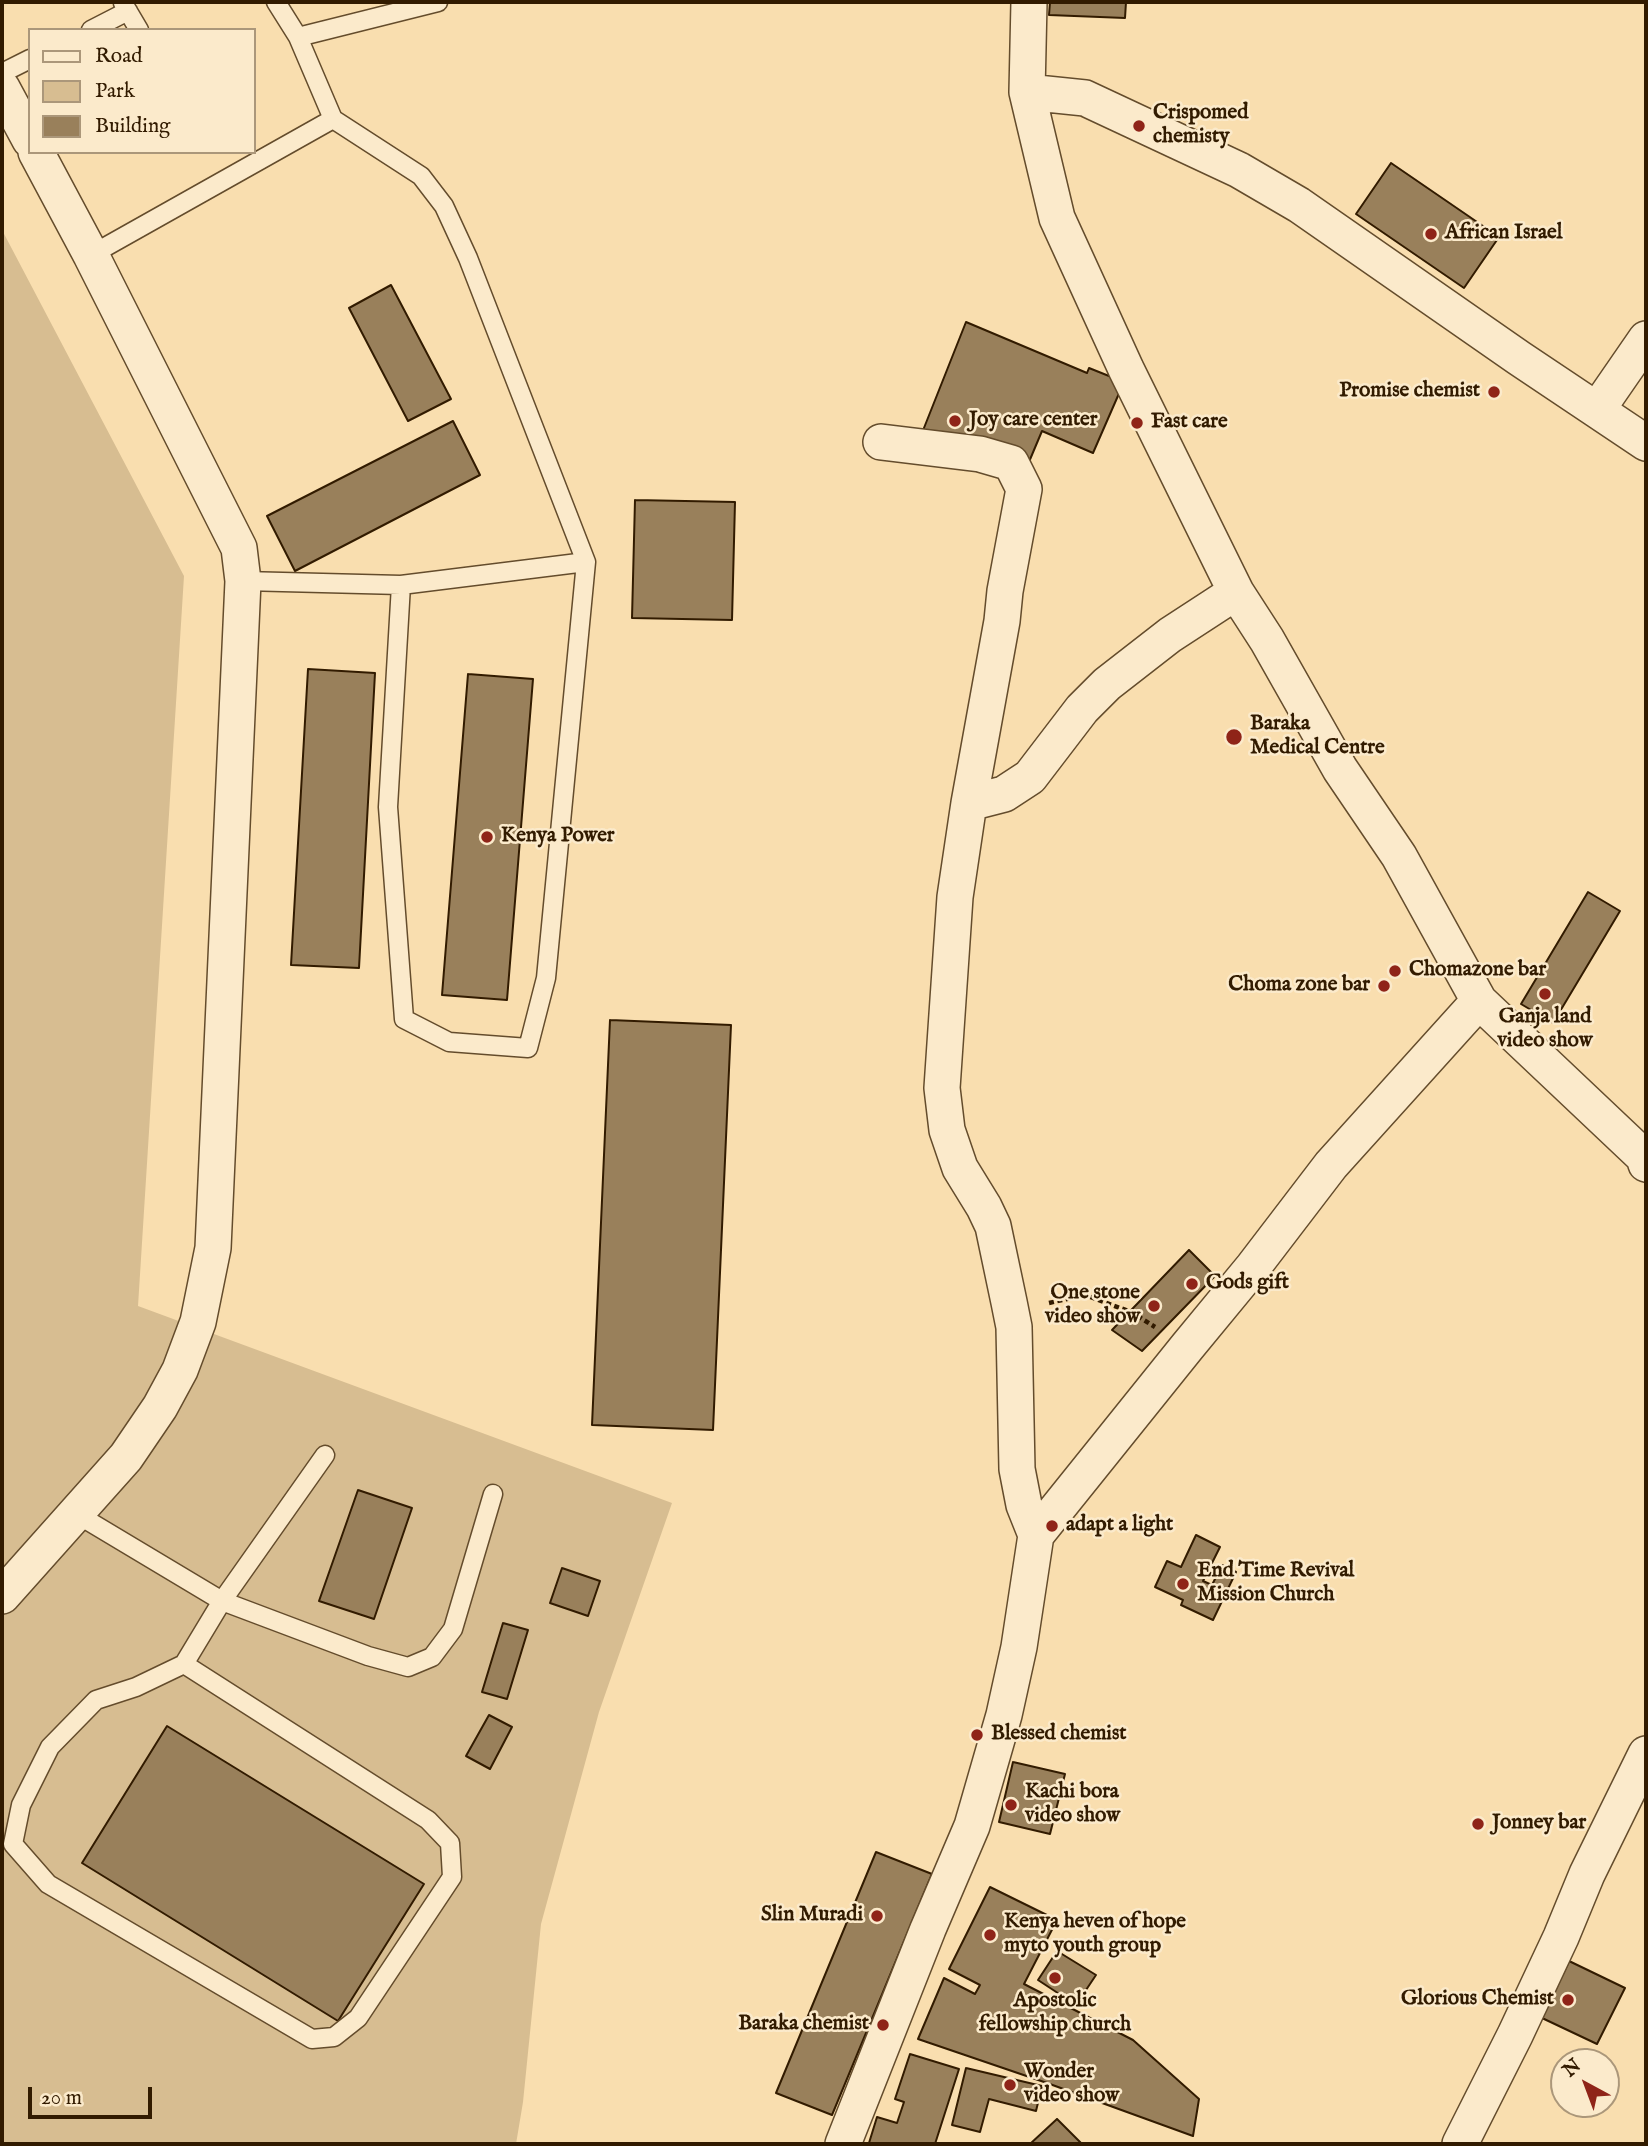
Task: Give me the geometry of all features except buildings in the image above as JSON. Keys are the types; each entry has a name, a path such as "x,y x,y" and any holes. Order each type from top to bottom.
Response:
{"street":[{"path":"1029,2 1027,92 1057,218 1126,369 1236,592 1267,640 1340,769 1399,856 1479,1001 1646,1158"},
{"path":"2,88 28,136"},
{"path":"1027,92 1085,98 1239,170 1299,205 1646,443"},
{"path":"2,1596 126,1457 160,1407 180,1370 198,1322 213,1248 243,581 239,548 37,154"},
{"path":"1597,410 1646,339"},
{"path":"843,2144 972,1826 1004,1715 1019,1647 1036,1535 1024,1505 1017,1469 1014,1327 993,1226 960,1168 944,1118 942,1088 951,935 968,803 1024,489 1011,463 980,454 881,442"},
{"path":"968,803 1004,794 1030,777 1082,709 1107,684 1170,635 1236,592"},
{"path":"1036,1535 1253,1267 1331,1165 1479,1001"},
{"path":"1460,2144 1521,2022 1587,1874 1646,1754"}],"lane":[{"path":"276,2 298,37 333,119 421,176 444,206 468,258 586,562 546,978 528,1048 449,1042 404,1019 388,807 401,585"},
{"path":"298,37 438,2"},
{"path":"93,28 126,7 138,28"},
{"path":"2,73 28,60"},
{"path":"91,255 333,119"},
{"path":"243,581 401,585 586,562"},
{"path":"184,1664 428,1820 450,1843 452,1877 358,2018 334,2037 312,2039 48,1884 13,1844 21,1805 50,1747 96,1700 136,1687 184,1664 222,1601 325,1455"},
{"path":"75,1513 222,1601 368,1656 408,1667 432,1657 453,1629 493,1494"}],"path":[{"path":"1014,1327 1045,1303 1085,1295 1131,1312 1187,1347"}],"green space":[{"path":"2,230 184,576 138,1306 672,1503 599,1712 541,1924 523,2102 516,2144 2,2144"}],"place":[{"name":"Crispomed chemisty","path":"1139,126"},
{"name":"African Israel","path":"1431,234"},
{"name":"Promise chemist","path":"1494,392"},
{"name":"Joy care center","path":"955,421"},
{"name":"Fast care","path":"1137,423"},
{"name":"Baraka Medical Centre","path":"1234,737"},
{"name":"Kenya Power","path":"487,837"},
{"name":"Chomazone bar","path":"1395,971"},
{"name":"Choma zone bar","path":"1384,986"},
{"name":"Ganja land video show","path":"1545,994"},
{"name":"Gods gift","path":"1192,1284"},
{"name":"One stone video show","path":"1154,1306"},
{"name":"adapt a light","path":"1052,1526"},
{"name":"End Time Revival Mission Church","path":"1183,1584"},
{"name":"Blessed chemist","path":"977,1735"},
{"name":"Kachi bora video show","path":"1011,1805"},
{"name":"Jonney bar","path":"1478,1824"},
{"name":"Slin Muradi","path":"877,1916"},
{"name":"Kenya heven of hope myto youth group","path":"990,1935"},
{"name":"Apostolic fellowship church","path":"1055,1978"},
{"name":"Glorious Chemist","path":"1568,2000"},
{"name":"Baraka chemist","path":"883,2025"},
{"name":"Wonder video show","path":"1010,2085"}]}
